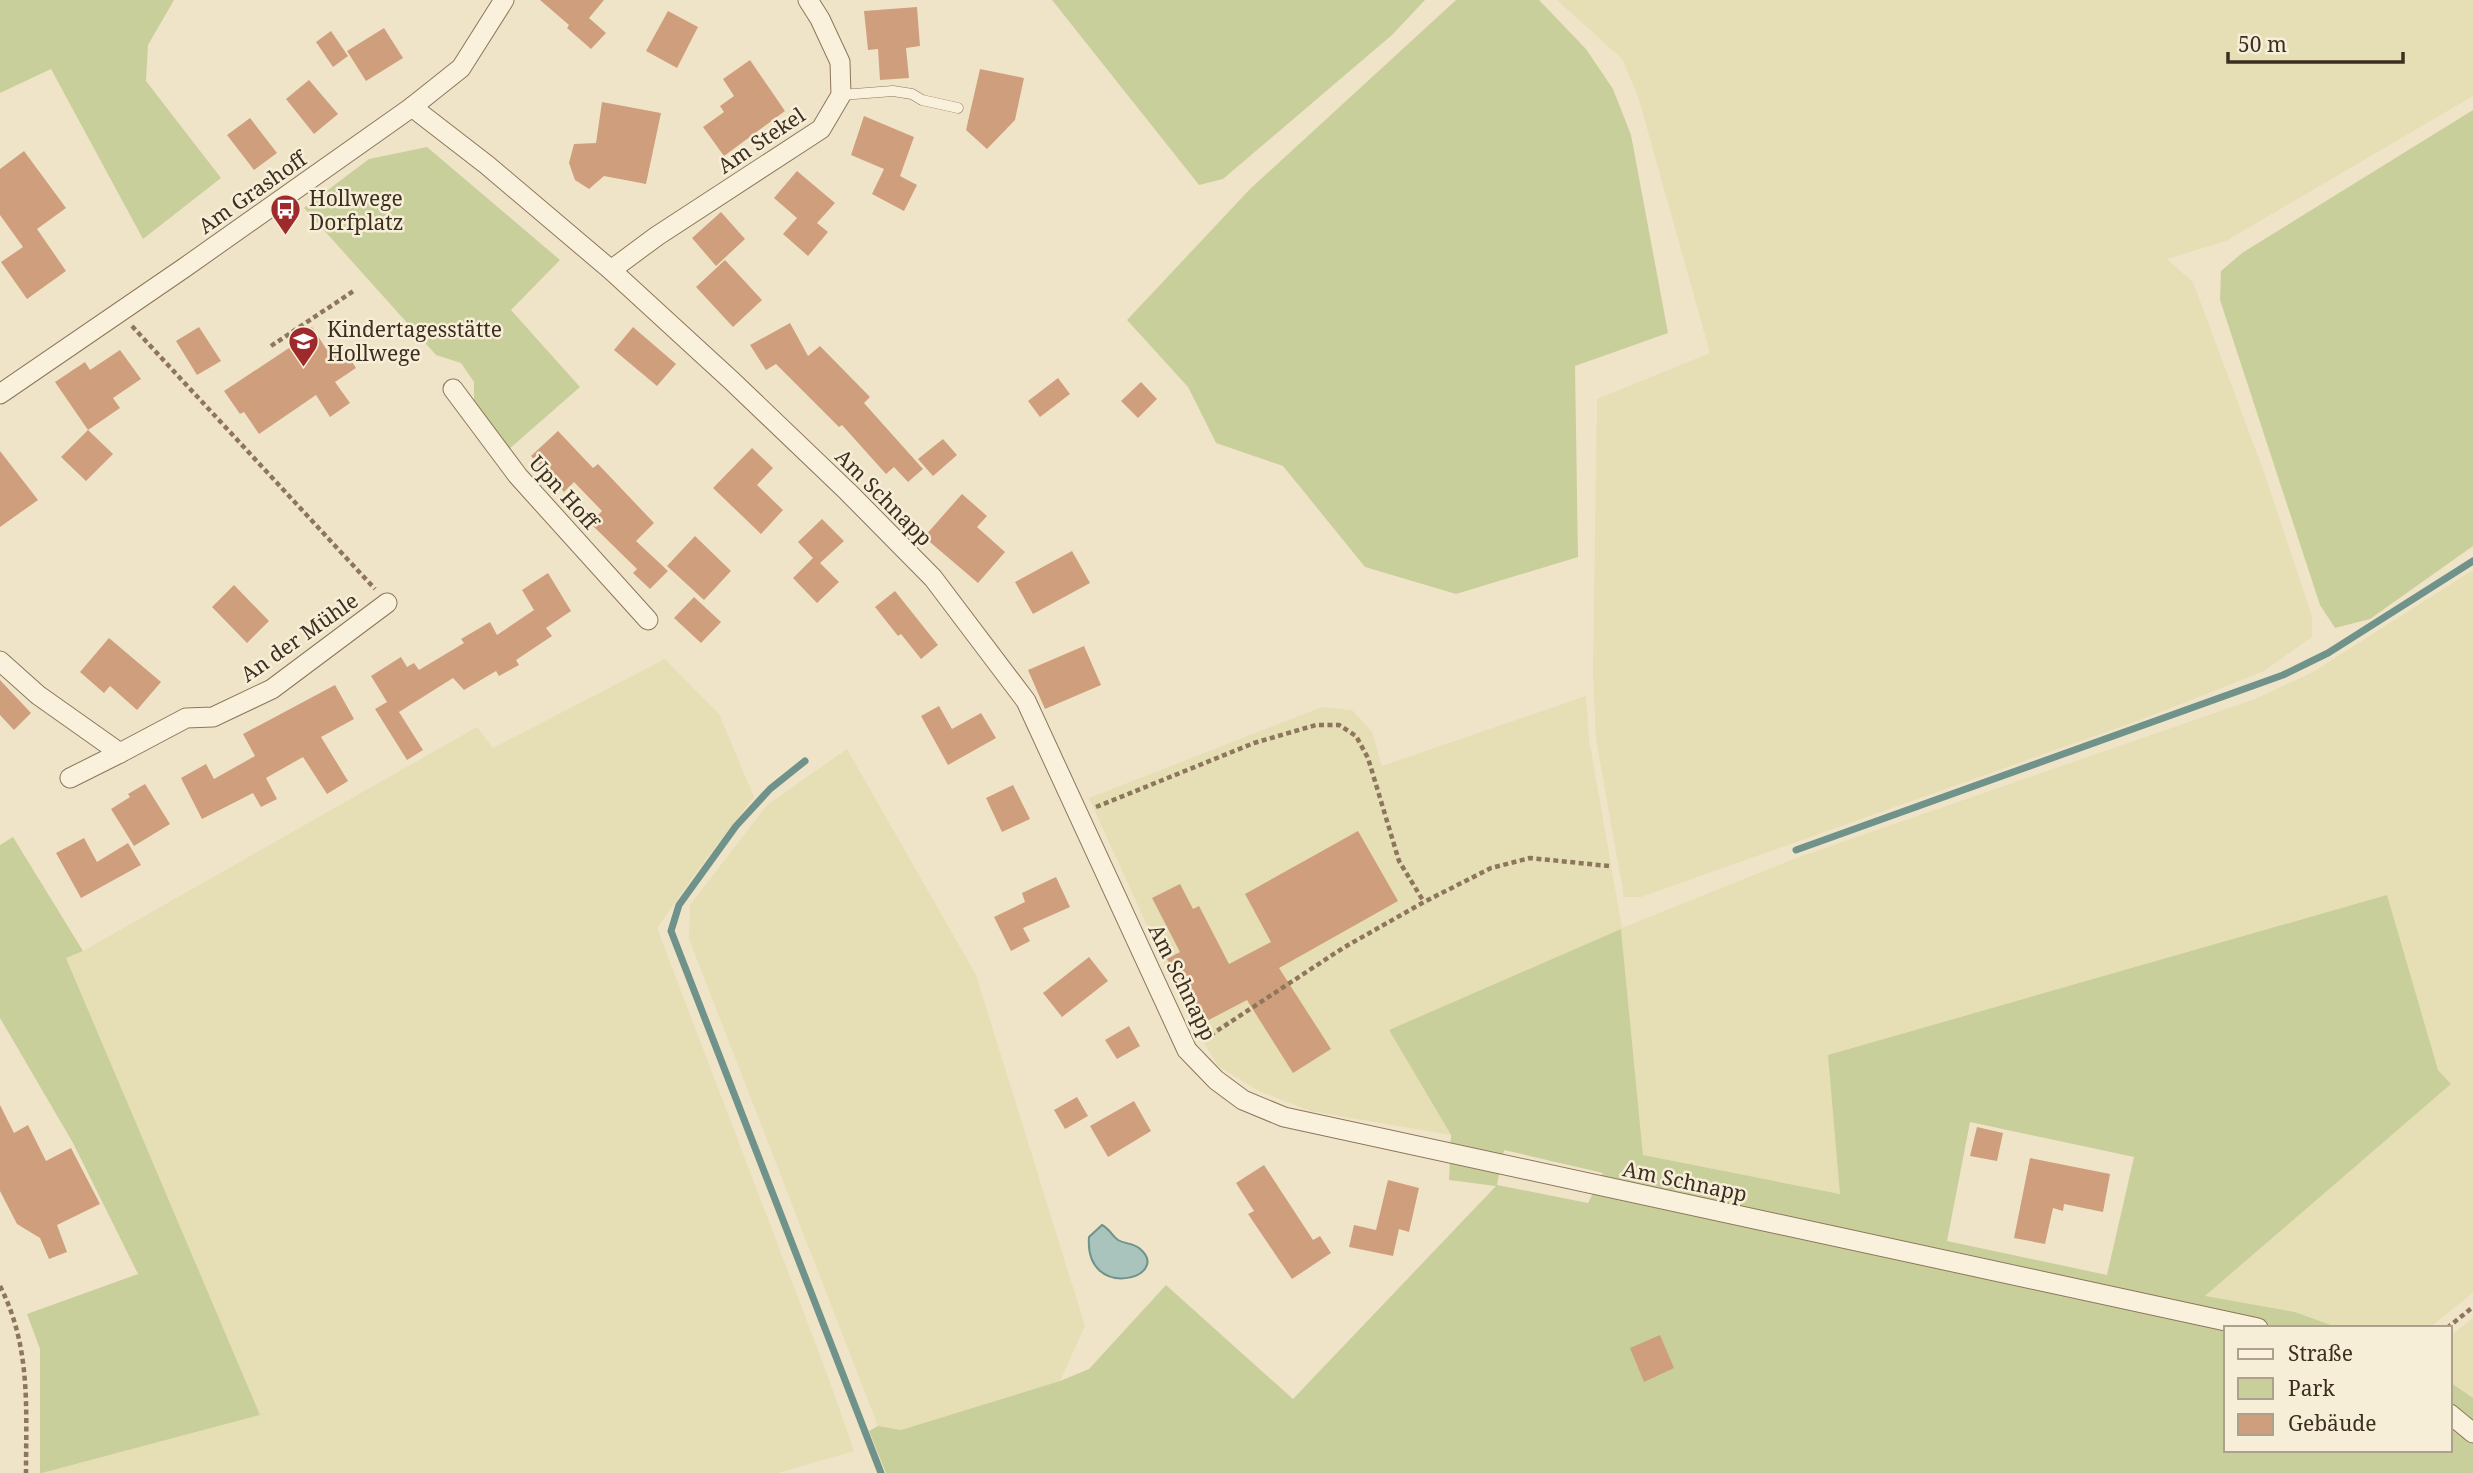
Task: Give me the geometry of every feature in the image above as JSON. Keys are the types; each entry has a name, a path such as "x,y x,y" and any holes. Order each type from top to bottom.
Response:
{"street":[{"name":"Am Grashoff","path":"0,394 412,107 461,68 503,0"},
{"path":"808,0 840,62 841,95"},
{"name":"Am Stekel","path":"611,271 657,236 821,129 841,95"},
{"name":"Am Schnapp","path":"412,107 487,165 611,271 848,492 933,578 1026,702 1187,1050 1216,1080 1243,1100 1284,1117 2249,1326"},
{"name":"Upn Hoff","path":"453,389 518,477 648,620"},
{"name":"An der Mühle","path":"70,778 186,718 213,717 272,689 387,603"},
{"path":"0,661 38,695 120,753"},
{"path":"2452,1415 2473,1433"}],"lane":[{"path":"841,95 902,93 958,108"}],"path":[{"path":"271,346 355,290"},
{"path":"119,312 387,603"},
{"path":"1079,813 1254,743 1316,724 1339,725 1356,736 1368,758 1399,861 1424,902"},
{"path":"1187,1050 1343,948 1491,868 1530,858 1609,866"},
{"path":"0,1286 19,1334 26,1374 26,1473"},
{"path":"2449,1326 2473,1307"}],"shaded area":[{"path":"1557,0 2473,0 2473,96 2226,241 2167,259 2193,282 2265,475 2312,616 2312,637 2264,671 2143,719 1641,897 1624,897 1596,739 1593,672 1597,399 1710,353 1638,96 1622,59"},
{"path":"2473,570 2473,1293 2432,1326 2334,1326 2295,1312 2204,1297 2451,1084 2438,1070 1829,1055 1841,1194 1643,1155 1621,929 1389,1030 1451,1135 1310,1111 1259,1091 1218,1066 1192,1024 1089,798 1322,707 1352,710 1372,732 1382,766 1586,696 1589,739 1622,928 1799,857 2255,699 2313,672"},
{"path":"665,659 719,714 754,797 657,928 854,1451 778,1473 42,1473 260,1415 66,958 83,951 477,727 493,748"},
{"path":"847,749 976,975 1085,1326 1060,1381 901,1430 878,1426 689,939 690,905 767,805"},
{"path":"2473,1318 2473,1398 2452,1383 2452,1334"}],"green space":[{"path":"0,0 174,0 148,45 146,81 221,178 143,239 51,69 0,93"},
{"path":"1052,0 1425,0 1392,35 1223,179 1199,185"},
{"path":"1456,0 1539,0 1586,49 1613,89 1631,135 1668,333 1575,366 1578,557 1456,594 1365,567 1283,466 1216,443 1188,387 1127,320 1250,189"},
{"path":"2473,110 2473,546 2370,619 2335,628 2320,605 2220,300 2221,271 2242,253"},
{"path":"427,147 560,260 511,310 580,387 508,450 474,401 474,382 461,363 436,355 304,208 369,159"},
{"path":"13,837 83,951 66,958 260,1415 42,1473 40,1349 27,1314 138,1274 73,1143 0,1018 0,845"},
{"path":"2387,895 2438,1070 2451,1084 2205,1296 2295,1312 2334,1326 2224,1326 2224,1452 2452,1452 2452,1383 2473,1398 2473,1473 886,1473 869,1431 878,1426 901,1430 1060,1381 1089,1369 1166,1285 1293,1399 1496,1186 1449,1180 1451,1135 1389,1030 1621,929 1643,1155 1840,1194 1828,1055","holes":["1970,1122 2134,1157 2107,1275 1947,1241","1504,1150 1603,1173 1588,1203 1497,1185"]}],"water":[{"path":"1102,1225 1118,1240 1139,1248 1147,1259 1146,1268 1138,1275 1112,1277 1100,1271 1091,1258 1089,1237"}],"building":[{"path":"540,0 604,0 589,18 606,33 591,49"},
{"path":"917,7 920,46 906,48 909,78 880,80 878,49 868,50 864,11"},
{"path":"668,11 698,27 677,68 646,51"},
{"path":"384,28 403,58 366,81 347,51"},
{"path":"331,31 348,56 333,67 316,42"},
{"path":"750,60 785,111 724,156 703,127 724,112 720,106 734,96 723,79"},
{"path":"980,69 1024,78 1015,120 987,149 966,130"},
{"path":"309,80 338,114 314,134 286,99"},
{"path":"602,102 661,113 646,184 604,176 589,189 575,180 569,163 574,144 596,143"},
{"path":"864,116 914,137 900,176 917,185 904,211 872,194 884,169 851,155"},
{"path":"250,118 277,153 254,170 227,135"},
{"path":"24,151 66,208 37,229 66,271 27,299 1,262 23,247 0,215 0,169"},
{"path":"797,171 835,203 817,223 828,232 808,256 783,234 797,218 774,198"},
{"path":"721,212 745,239 716,266 692,238"},
{"path":"725,260 762,300 733,327 696,287"},
{"path":"790,323 808,356 820,346 870,397 864,403 923,469 908,482 894,467 886,474 842,425 839,427 776,364 766,370 750,345"},
{"path":"199,327 221,361 197,375 176,341"},
{"path":"312,327 327,350 339,342 356,368 335,382 350,403 330,417 316,395 259,434 244,412 240,414 224,391 292,346 289,341"},
{"path":"633,327 676,364 657,386 614,350"},
{"path":"120,350 141,379 113,398 120,408 88,430 55,382 85,362 90,370"},
{"path":"1058,378 1070,394 1040,417 1028,401"},
{"path":"1141,382 1157,399 1138,418 1121,401"},
{"path":"88,430 113,454 86,481 61,457"},
{"path":"558,431 593,468 598,464 654,523 636,541 668,571 650,589 633,573 637,569 590,523 602,511 574,482 564,492 531,456"},
{"path":"943,439 957,455 933,476 918,459"},
{"path":"752,448 773,468 757,485 783,510 761,534 713,488"},
{"path":"0,451 38,500 0,527"},
{"path":"962,494 987,516 977,527 1005,552 978,583 924,537"},
{"path":"822,519 844,541 820,563 839,582 817,603 793,578 813,558 798,542"},
{"path":"695,536 731,571 704,600 667,566"},
{"path":"1072,551 1090,583 1033,614 1015,582"},
{"path":"548,573 571,611 546,628 552,636 516,660 519,665 499,676 496,671 464,690 453,678 399,712 423,750 407,760 375,709 387,702 371,676 401,657 407,667 414,663 419,670 464,643 461,639 490,622 497,635 534,610 522,590"},
{"path":"234,585 269,621 247,643 212,607"},
{"path":"895,591 938,645 921,659 875,607"},
{"path":"694,597 721,622 701,643 674,618"},
{"path":"109,638 161,682 137,710 110,686 104,693 80,672"},
{"path":"1084,646 1101,685 1045,709 1028,670"},
{"path":"0,680 31,713 14,730 0,715"},
{"path":"335,685 354,719 321,737 348,781 327,794 303,757 266,778 277,799 261,807 253,793 202,819 181,778 206,764 214,779 255,756 243,734"},
{"path":"939,706 952,729 981,713 996,738 948,765 921,716"},
{"path":"145,784 170,824 134,846 111,809"},
{"path":"1013,785 1030,819 1002,832 986,798"},
{"path":"1358,831 1398,901 1279,968 1331,1049 1293,1073 1247,1000 1201,1024 1167,959 1180,952 1152,898 1180,884 1193,909 1199,906 1229,964 1271,942 1245,894"},
{"path":"84,838 97,862 128,843 141,865 81,898 56,853"},
{"path":"1056,877 1070,907 1023,928 1030,941 1011,951 994,917 1025,902 1022,893"},
{"path":"1089,957 1108,981 1062,1017 1043,993"},
{"path":"1129,1026 1140,1046 1117,1059 1105,1040"},
{"path":"1077,1097 1088,1116 1065,1129 1054,1110"},
{"path":"1134,1101 1151,1131 1108,1157 1090,1126"},
{"path":"0,1105 14,1133 28,1125 46,1161 71,1148 100,1204 57,1225 67,1252 49,1259 40,1238 17,1224 0,1191"},
{"path":"1977,1127 2003,1133 1997,1161 1970,1156"},
{"path":"2030,1158 2110,1174 2103,1212 2064,1204 2063,1211 2053,1208 2045,1244 2014,1238"},
{"path":"1264,1165 1313,1240 1320,1236 1331,1253 1292,1279 1248,1214 1254,1211 1236,1183"},
{"path":"1388,1180 1419,1188 1409,1232 1399,1229 1393,1256 1349,1247 1354,1225 1376,1230"},
{"path":"1660,1335 1674,1368 1644,1382 1630,1348"}],"waterway":[{"path":"1796,850 2283,675 2328,653 2473,561"},
{"path":"805,761 770,789 736,826 679,905 671,931 881,1473"}],"place":[{"name":"Hollwege Dorfplatz","path":"286,237"},
{"name":"Kindertagesstätte Hollwege","path":"304,368"}]}
